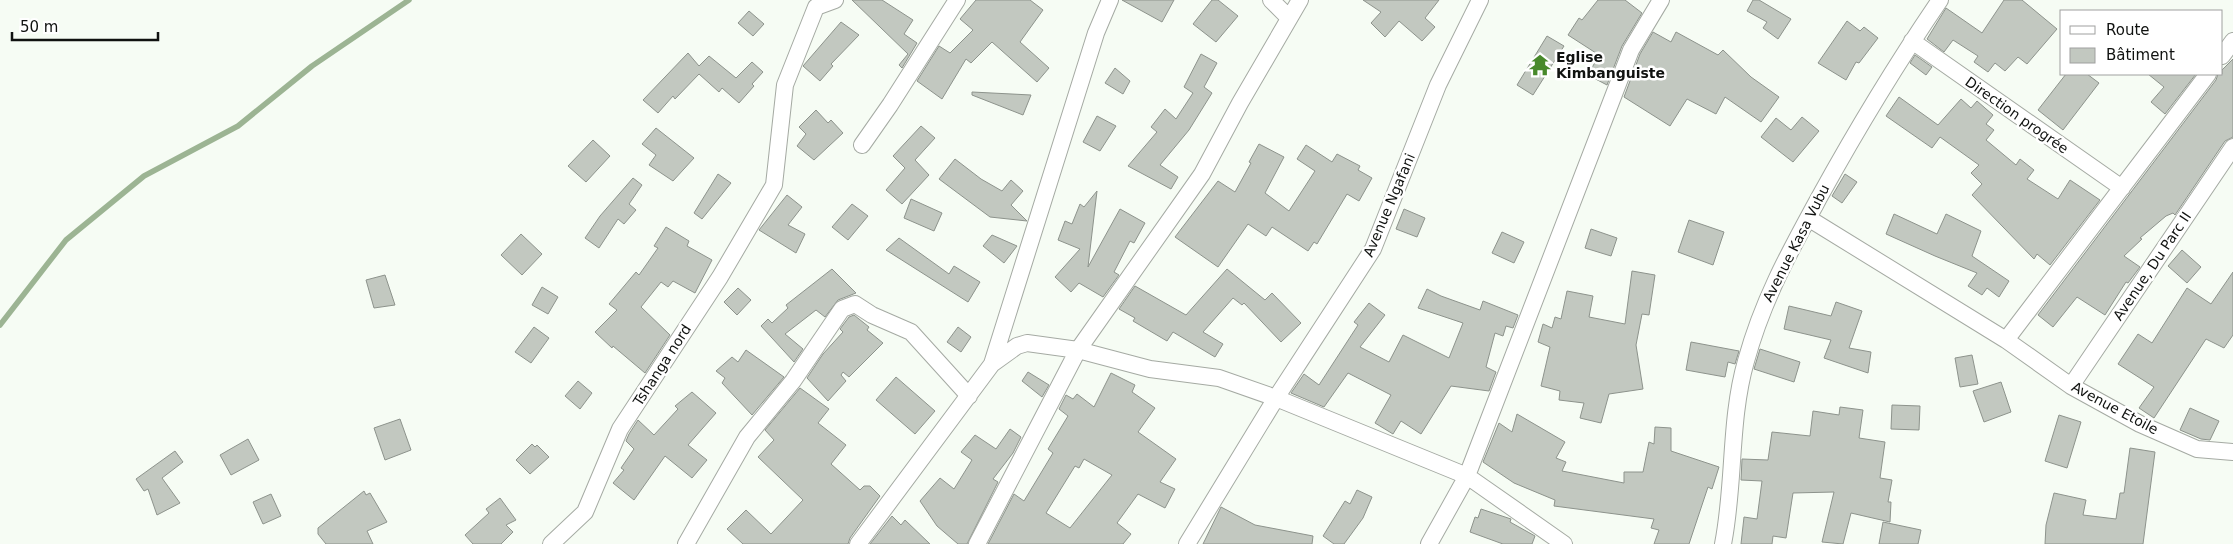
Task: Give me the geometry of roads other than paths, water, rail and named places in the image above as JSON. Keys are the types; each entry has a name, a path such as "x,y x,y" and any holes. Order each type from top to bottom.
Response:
{"street":[{"name":"Tshanga nord","path":"551,544 585,512 620,429 720,277 774,185 783,101 791,66 800,50 816,7 836,0"},
{"path":"862,145 890,105 956,0"},
{"path":"858,544 992,364 1096,34 1110,0"},
{"path":"1271,0 1288,17"},
{"path":"977,544 1078,350 1202,174 1288,17 1300,0"},
{"name":"Avenue Ngafani","path":"1187,544 1276,398 1373,249 1438,84 1480,0"},
{"path":"1429,544 1467,476 1631,50 1661,0"},
{"name":"Avenue Kasa Vubu","path":"1723,544 1736,414 1745,362 1760,314 1775,278 1854,135 1912,41 1940,0"},
{"name":"Direction progrée","path":"1912,41 2122,188"},
{"path":"2223,55 2233,41"},
{"path":"2006,340 2207,75"},
{"name":"Avenue, Du Parc II","path":"2071,386 2233,147"},
{"name":"Avenue Etoile","path":"1808,218 2006,340 2071,386 2140,424 2197,449 2233,452"},
{"path":"686,544 747,437 793,381 842,309 856,304 872,316 911,332 969,396"},
{"path":"992,364 1017,346 1027,343 1078,350 1150,369 1219,378 1276,398 1467,476 1564,544"}],"waterway":[{"path":"0,325 66,240 144,176 238,126 312,66 409,0"}],"place":[{"name":"Eglise Kimbanguiste","path":"1540,65"}]}
